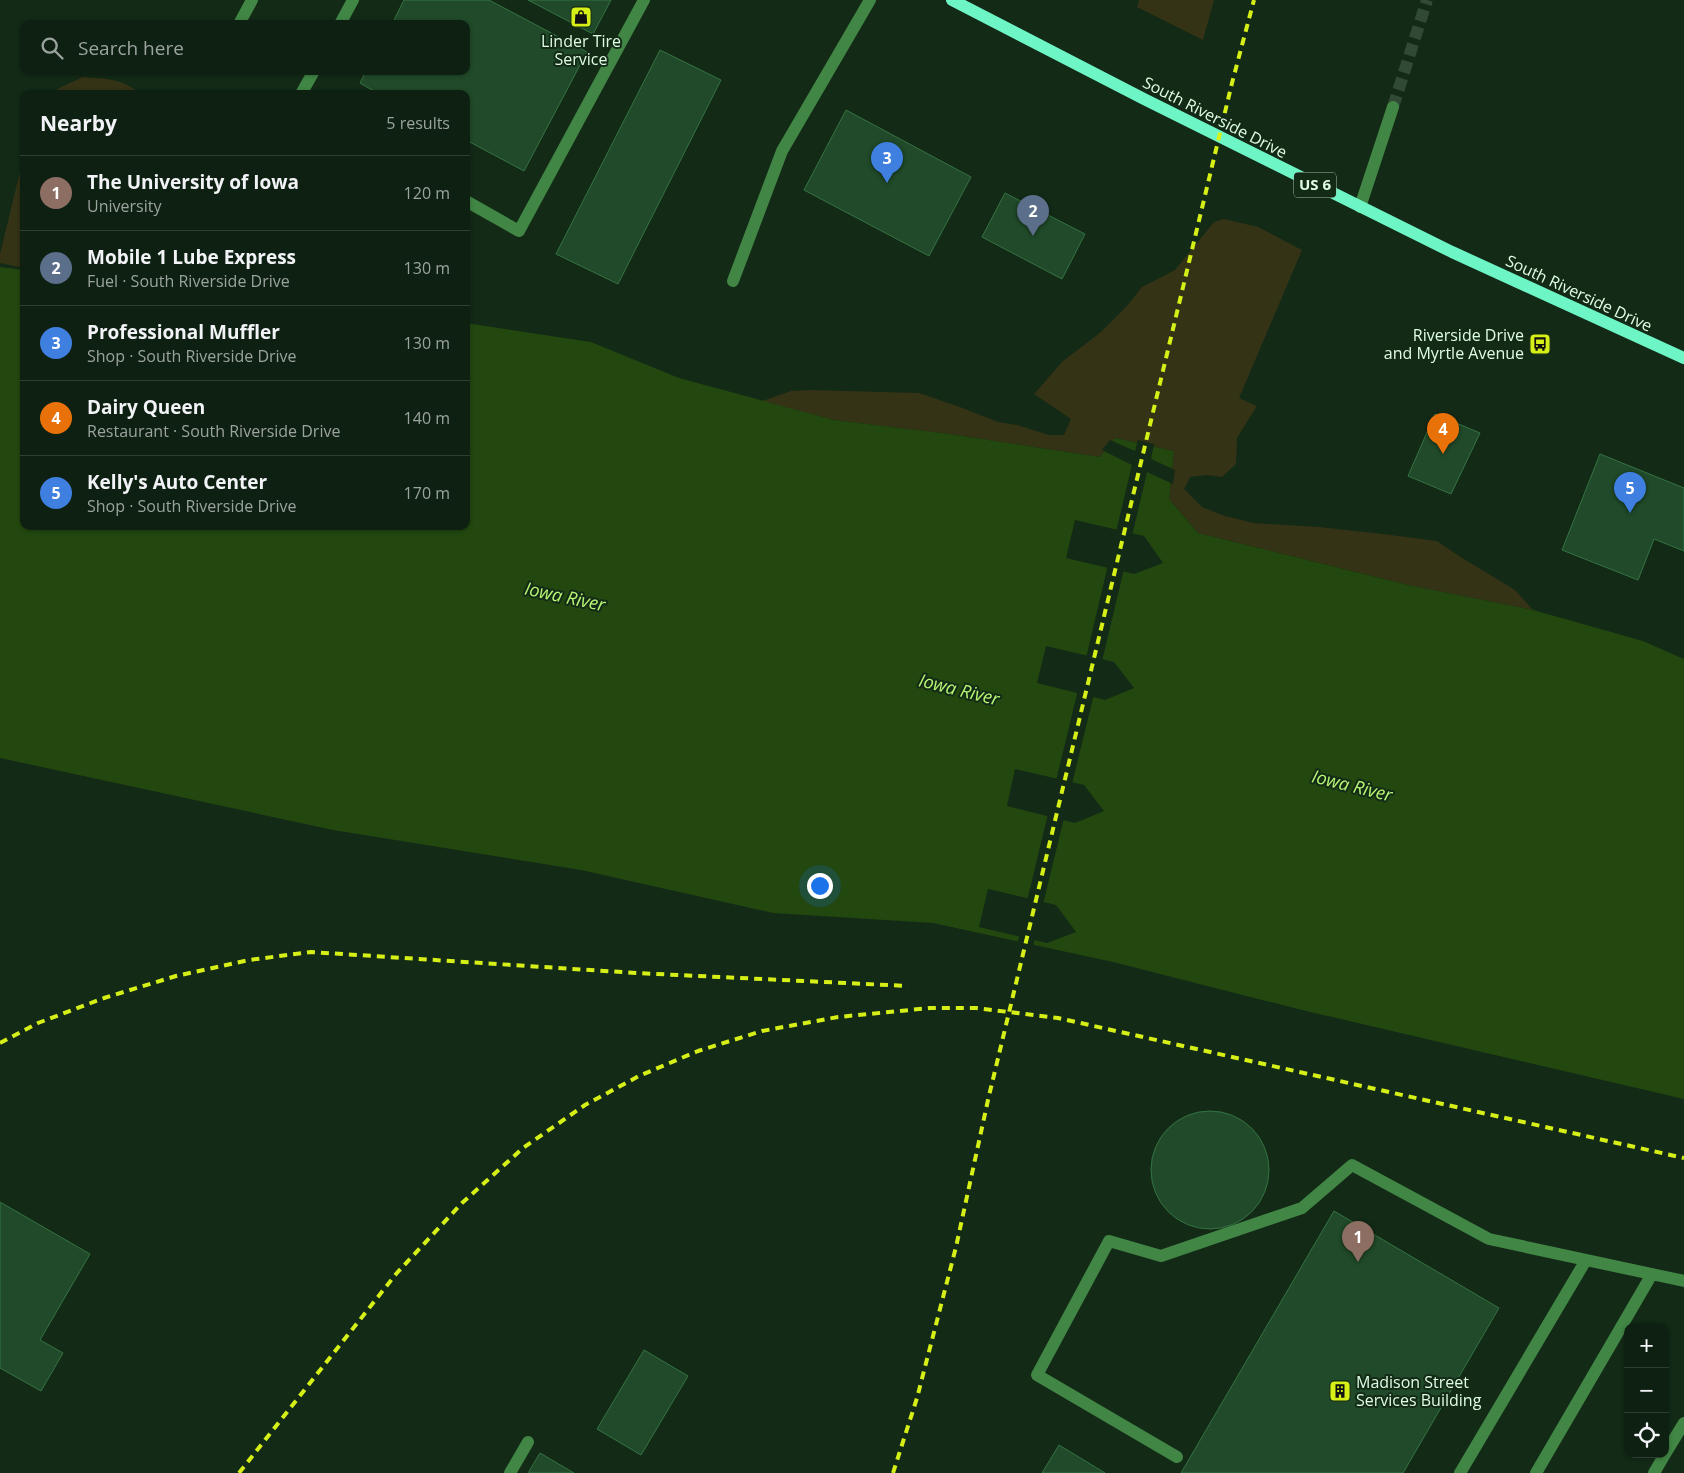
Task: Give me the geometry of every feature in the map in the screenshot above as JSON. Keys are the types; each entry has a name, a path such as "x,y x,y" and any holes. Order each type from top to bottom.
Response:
{"main road":[{"name":"South Riverside Drive","path":"952,0 1144,100 1452,252 1684,358"}],"lane":[{"path":"241,20 252,0"},
{"path":"342,20 353,0"},
{"path":"470,203 519,231 644,0"},
{"path":"733,281 782,151 870,0"},
{"path":"303,90 312,75"},
{"path":"1360,207 1393,107"},
{"path":"1177,1457 1037,1375 1109,1241 1161,1256 1302,1208 1352,1165 1489,1239 1684,1281"},
{"path":"1460,1473 1586,1260"},
{"path":"1536,1473 1652,1274"},
{"path":"1669,1447 1684,1423"},
{"path":"510,1473 528,1442"},
{"path":"1654,1473 1663,1458"}],"shaded area":[{"path":"1139,0 1214,0 1203,40 1137,7"},
{"path":"83,77 120,82 135,90 56,90"},
{"path":"20,172 20,267 0,263 0,254"},
{"path":"1224,219 1258,227 1302,250 1239,398 1257,406 1237,438 1236,464 1222,477 1207,475 1190,477 1184,489 1202,507 1222,515 1253,523 1319,527 1437,541 1515,590 1533,610 1408,585 1198,533 1169,499 1174,451 1116,438 1100,457 949,434 834,420 762,401 791,391 810,390 919,393 998,422 1017,425 1049,435 1064,435 1071,419 1034,394 1063,361 1101,332 1126,307 1142,287 1175,270 1214,222"}],"water":[{"name":"Iowa River","path":"0,267 20,270 20,530 470,530 470,324 591,342 679,378 834,420 949,434 1100,457 1115,438 1174,451 1169,499 1198,533 1408,585 1533,610 1643,641 1684,659 1684,1099 1302,1010 1113,962 933,923 773,913 581,870 333,830 0,758","holes":["1075,520 1144,536 1163,563 1134,574 1066,558","1046,646 1114,662 1134,688 1105,700 1037,683","1015,769 1084,785 1104,811 1075,823 1007,806","988,889 1056,905 1076,932 1047,943 979,927"]}],"pier":[{"path":"1110,440 1135,451 1138,440 1154,444 1151,459 1175,470 1173,484 1147,472 1132,536 1116,532 1132,465 1102,450"},
{"path":"1108,565 1124,569 1102,661 1086,658"},
{"path":"1078,690 1094,694 1072,784 1056,781"},
{"path":"1048,814 1064,818 1043,904 1027,901"},
{"path":"1020,934 1035,938 1033,947 1017,944"}],"building":[{"path":"404,0 489,0 587,52 524,171 470,142 470,90 372,90 360,83 364,75 470,75 470,20 394,20"},
{"name":"Linder Tire Service","path":"528,0 611,0 593,34"},
{"path":"660,50 721,80 618,284 556,254"},
{"path":"846,110 971,177 929,256 804,190"},
{"path":"1005,193 1085,234 1062,279 982,237"},
{"path":"1435,414 1480,433 1451,494 1408,476"},
{"path":"1600,454 1684,488 1684,551 1654,539 1638,580 1562,550"},
{"path":"1210,1111 1233,1115 1252,1128 1265,1147 1269,1170 1265,1193 1252,1212 1233,1225 1210,1229 1187,1225 1168,1212 1155,1193 1151,1170 1155,1147 1168,1128 1187,1115"},
{"path":"0,1202 90,1254 40,1340 63,1353 41,1391 0,1368"},
{"name":"Madison Street Services Building","path":"1334,1211 1499,1308 1403,1473 1181,1473"},
{"path":"644,1350 688,1376 641,1455 597,1429"},
{"path":"1059,1445 1105,1473 1042,1473"},
{"path":"540,1453 574,1473 528,1473"}],"tunnel":[{"path":"1393,107 1427,0"}],"railway":[{"path":"893,1473 917,1398 956,1247 988,1100 1232,83 1254,0"},
{"path":"0,1043 38,1023 104,998 176,976 249,960 311,952 636,973 908,986"},
{"path":"239,1473 396,1274 462,1203 523,1148 585,1105 639,1076 698,1051 762,1031 838,1017 930,1008 976,1008 1058,1018 1684,1158"}],"place":[{"name":"Linder Tire Service","path":"581,17"},
{"name":"Professional Muffler","path":"887,183"},
{"name":"Mobile 1 Lube Express","path":"1033,236"},
{"name":"Riverside Drive and Myrtle Avenue","path":"1540,344"},
{"name":"Dairy Queen","path":"1443,454"},
{"name":"Kelly's Auto Center","path":"1630,513"},
{"name":"The University of Iowa","path":"1358,1262"},
{"name":"Madison Street Services Building","path":"1340,1391"}]}
